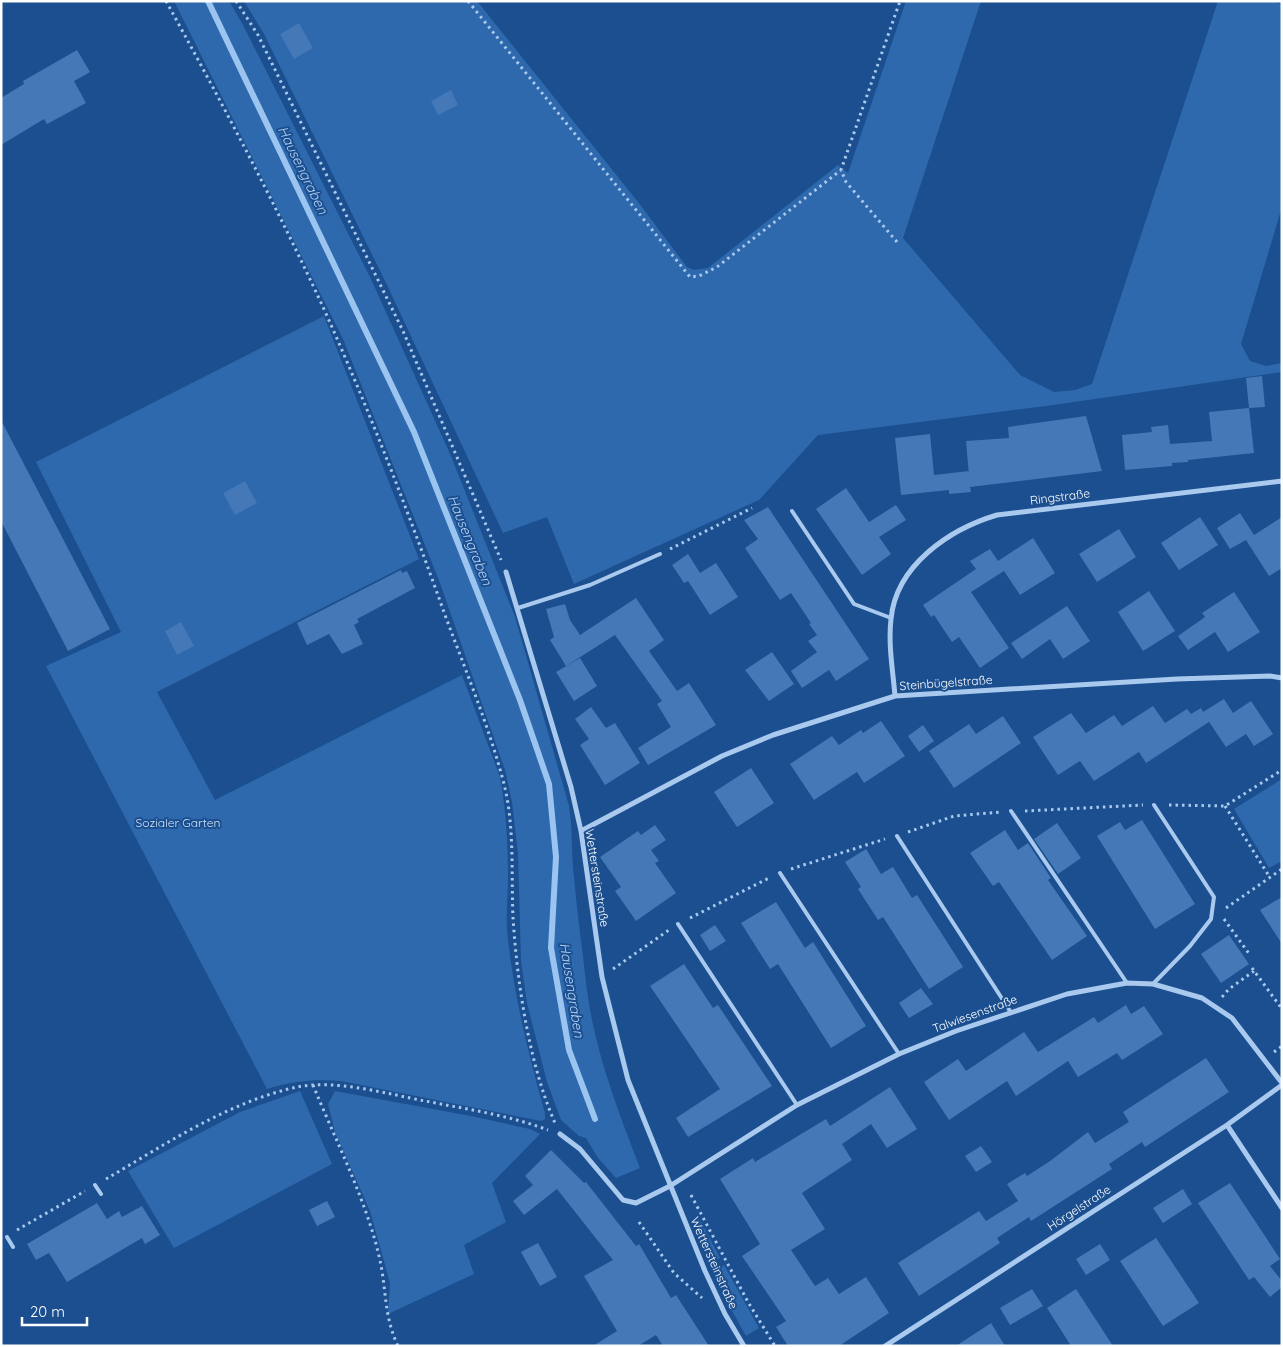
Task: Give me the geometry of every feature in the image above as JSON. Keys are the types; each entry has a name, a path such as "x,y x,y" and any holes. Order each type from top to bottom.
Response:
{"street":[{"name":"Ringstraße","path":"895,696 891,618 901,586 920,559 950,535 970,523 997,515 1282,481"},
{"name":"Wettersteinstraße","path":"506,572 572,787 581,831 602,977 628,1080 670,1186 725,1314 744,1346"},
{"name":"Steinbügelstraße","path":"581,831 722,756 773,735 895,696 1177,679 1270,676 1282,678"},
{"name":"Talwiesenstraße","path":"670,1186 797,1105 899,1054 1010,1012 1067,994 1127,983 1154,984 1202,998 1232,1018 1282,1084"},
{"name":"Hörgelstraße","path":"885,1346 1227,1125 1282,1084"},
{"path":"1227,1125 1282,1208"},
{"path":"560,1134 580,1149 623,1200 636,1203 670,1186"}],"lane":[{"path":"792,511 854,604 891,618"},
{"path":"518,608 590,584 660,554"},
{"path":"1154,805 1214,897 1211,919 1190,946 1154,984"},
{"path":"1011,811 1127,983"},
{"path":"897,836 1010,1012"},
{"path":"780,873 899,1054"},
{"path":"678,924 797,1105"},
{"path":"95,1185 101,1194"},
{"path":"7,1237 13,1246"}],"path":[{"path":"166,1 234,128 322,304 425,558 491,742 510,810 513,843 513,915 518,971 540,1078 560,1134"},
{"path":"236,1 258,35 403,331 506,572"},
{"path":"468,1 690,277 699,276 718,267 841,170 900,1"},
{"path":"841,170 846,182 898,242"},
{"path":"660,554 752,508"},
{"path":"602,977 678,924 780,873 954,816 1011,811 1154,805 1225,806 1282,770"},
{"path":"1225,806 1269,876"},
{"path":"1250,955 1220,912 1269,876 1282,869"},
{"path":"1214,1006 1229,989 1253,969 1282,1009"},
{"path":"7,1237 191,1130 236,1108 273,1093 313,1085 346,1087 489,1114 521,1121 560,1134"},
{"path":"313,1085 367,1216 380,1258 387,1320 398,1346"},
{"path":"670,1186 690,1194 748,1302 775,1346"},
{"path":"639,1222 674,1273 716,1310 725,1314"}],"green space":[{"path":"174,1 229,1 242,23 371,279 451,456 515,617 569,806 573,868 589,1006 594,1030 607,1077 640,1168 616,1178 598,1158 586,1138 579,1136 561,1120 547,1082 527,1003 521,961 518,854 512,802 505,770 440,583 343,339"},
{"path":"244,1 477,1 638,202 687,267 694,270 708,268 838,165 848,173 906,1 981,1 903,238 1020,375 1054,392 1075,390 1092,384 1218,1 1272,1 1282,4 1282,207 1241,344 1250,361 1266,366 1282,363 1282,372 1046,406 818,435 759,500 574,584 547,517 503,533 387,285 264,34"},
{"name":"Sozialer Garten","path":"324,316 419,559 157,692 215,800 462,675 500,777 507,839 507,930 522,1022 545,1113 545,1119 541,1121 341,1081 304,1081 267,1089 46,666 121,632 36,462"},
{"path":"1282,779 1282,861 1269,868 1234,809"},
{"path":"300,1091 332,1164 174,1248 128,1171 240,1112"},
{"path":"335,1091 471,1116 530,1129 540,1134 492,1183 506,1222 464,1245 474,1274 388,1314 390,1283 370,1211 335,1132 328,1104"},
{"path":"698,1216 720,1258 710,1263 693,1219"},
{"path":"724,1265 759,1328 746,1336 731,1309 715,1270"}],"building":[{"path":"299,23 313,48 294,59 280,34"},
{"path":"77,50 90,72 74,81 86,103 47,124 44,119 1,145 1,98 24,84 23,81"},
{"path":"451,90 458,105 438,115 431,101"},
{"path":"1262,376 1265,407 1249,408 1246,378"},
{"path":"1249,408 1254,453 1188,460 1188,462 1172,463 1172,466 1125,470 1122,435 1152,432 1151,427 1168,425 1170,444 1212,441 1209,412"},
{"path":"1086,416 1102,471 970,487 971,492 949,494 949,490 901,495 895,438 930,434 934,475 969,471 966,441 1009,438 1008,427"},
{"path":"1,420 110,629 68,651 1,521"},
{"path":"245,481 257,503 235,515 223,493"},
{"path":"846,488 869,522 896,505 906,520 879,537 891,554 862,575 816,509"},
{"path":"768,507 869,659 836,681 829,670 802,688 791,671 817,652 808,641 817,635 791,593 780,600 745,548 758,539 744,520"},
{"path":"1240,513 1254,535 1282,517 1282,568 1269,576 1246,540 1230,549 1217,528"},
{"path":"1200,517 1218,545 1179,570 1161,543"},
{"path":"1119,529 1136,557 1097,582 1079,554"},
{"path":"1033,538 1055,573 1020,595 1004,571 971,592 1009,648 980,668 959,637 952,642 934,615 931,617 923,605 976,569 970,561 990,549 998,561"},
{"path":"688,554 700,573 716,563 738,597 710,615 688,581 684,583 672,565"},
{"path":"401,570 402,573 407,571 415,588 357,619 359,622 354,625 363,644 342,654 329,634 307,645 297,623"},
{"path":"1149,591 1175,631 1143,651 1118,612"},
{"path":"1234,592 1260,632 1228,652 1215,632 1188,650 1178,636 1205,617 1202,613"},
{"path":"636,598 664,640 649,651 677,691 689,683 716,725 648,765 638,748 671,727 657,704 662,701 615,635 566,666 550,640 554,637 546,609 565,604 570,620 580,635"},
{"path":"1067,606 1090,641 1063,659 1050,639 1022,659 1011,643"},
{"path":"181,622 194,646 177,655 165,631"},
{"path":"772,652 794,684 769,701 745,670"},
{"path":"580,658 597,686 574,701 556,672"},
{"path":"1224,699 1233,713 1251,701 1273,734 1254,746 1246,734 1226,747 1203,713 1209,722 1146,763 1139,752 1094,781 1080,761 1058,775 1033,737 1071,713 1086,733 1114,715 1122,726 1153,706 1165,723 1187,709 1191,714 1201,708 1203,712"},
{"path":"591,707 606,728 615,723 640,763 605,785 580,745 589,739 575,719"},
{"path":"1003,716 1021,743 954,788 929,751 969,724 976,734"},
{"path":"881,721 905,756 864,783 857,772 814,800 790,764 832,736 839,745 861,730 863,733"},
{"path":"923,725 934,741 919,752 908,736"},
{"path":"751,768 774,803 737,827 714,792"},
{"path":"1142,820 1195,904 1155,929 1097,836 1120,822 1125,830"},
{"path":"1057,823 1081,858 1058,874 1034,839"},
{"path":"655,825 666,840 651,850 659,861 655,863 676,893 636,921 615,891 621,887 600,857 638,831 641,835"},
{"path":"1005,830 1018,850 1028,843 1051,878 1048,880 1087,936 1052,960 999,882 993,886 970,853"},
{"path":"866,849 881,874 893,867 912,898 917,895 963,967 929,989 883,917 878,920 858,889 861,887 845,862"},
{"path":"1282,897 1282,944 1260,910"},
{"path":"776,902 805,948 813,942 866,1026 831,1048 778,964 770,969 741,923"},
{"path":"715,925 726,941 710,951 700,935"},
{"path":"1229,935 1249,964 1221,983 1201,954"},
{"path":"684,964 713,1008 718,1005 772,1086 688,1137 676,1118 720,1089 650,986"},
{"path":"921,988 933,1004 909,1018 899,1003"},
{"path":"1126,1005 1131,1014 1144,1006 1163,1034 1122,1060 1117,1053 1078,1077 1068,1061 1016,1096 1007,1081 949,1120 924,1082 958,1059 966,1071 1024,1032 1038,1052 1094,1017 1098,1023"},
{"path":"1206,1058 1229,1092 1145,1147 1142,1142 1109,1164 1112,1169 1031,1221 1029,1217 997,1238 1000,1243 919,1296 898,1263 979,1211 986,1221 1018,1201 1007,1184 1025,1173 1027,1176 1088,1132 1095,1143 1129,1122 1123,1112"},
{"path":"890,1087 917,1129 887,1148 871,1124 842,1144 852,1160 802,1193 825,1229 791,1250 815,1286 828,1278 839,1294 866,1277 889,1313 839,1346 788,1346 776,1327 786,1321 742,1256 760,1244 720,1179 753,1158 755,1162 826,1119 830,1126"},
{"path":"981,1146 992,1162 976,1172 965,1156"},
{"path":"551,1150 584,1183 586,1182 636,1246 639,1244 671,1298 676,1295 709,1346 663,1346 656,1335 638,1346 593,1346 617,1331 584,1276 613,1260 557,1189 524,1215 513,1201 533,1185 525,1176"},
{"path":"1230,1183 1280,1259 1270,1266 1282,1281 1282,1287 1270,1297 1254,1277 1249,1280 1198,1203"},
{"path":"1183,1189 1192,1204 1163,1223 1153,1208"},
{"path":"327,1201 335,1217 317,1226 309,1210"},
{"path":"97,1203 107,1219 119,1211 122,1217 142,1206 160,1235 145,1244 142,1238 67,1282 49,1253 36,1260 27,1244"},
{"path":"1156,1238 1199,1303 1163,1326 1120,1261"},
{"path":"538,1243 557,1277 540,1286 521,1252"},
{"path":"1100,1244 1110,1260 1086,1275 1076,1259"},
{"path":"1032,1289 1043,1306 1010,1325 1000,1308"},
{"path":"1076,1289 1113,1346 1071,1346 1047,1308"},
{"path":"991,1323 1005,1346 956,1346"}],"waterway":[{"name":"Hausengraben","path":"208,1 414,432 520,700 549,784 556,857 551,948 569,1050 595,1119"}]}
